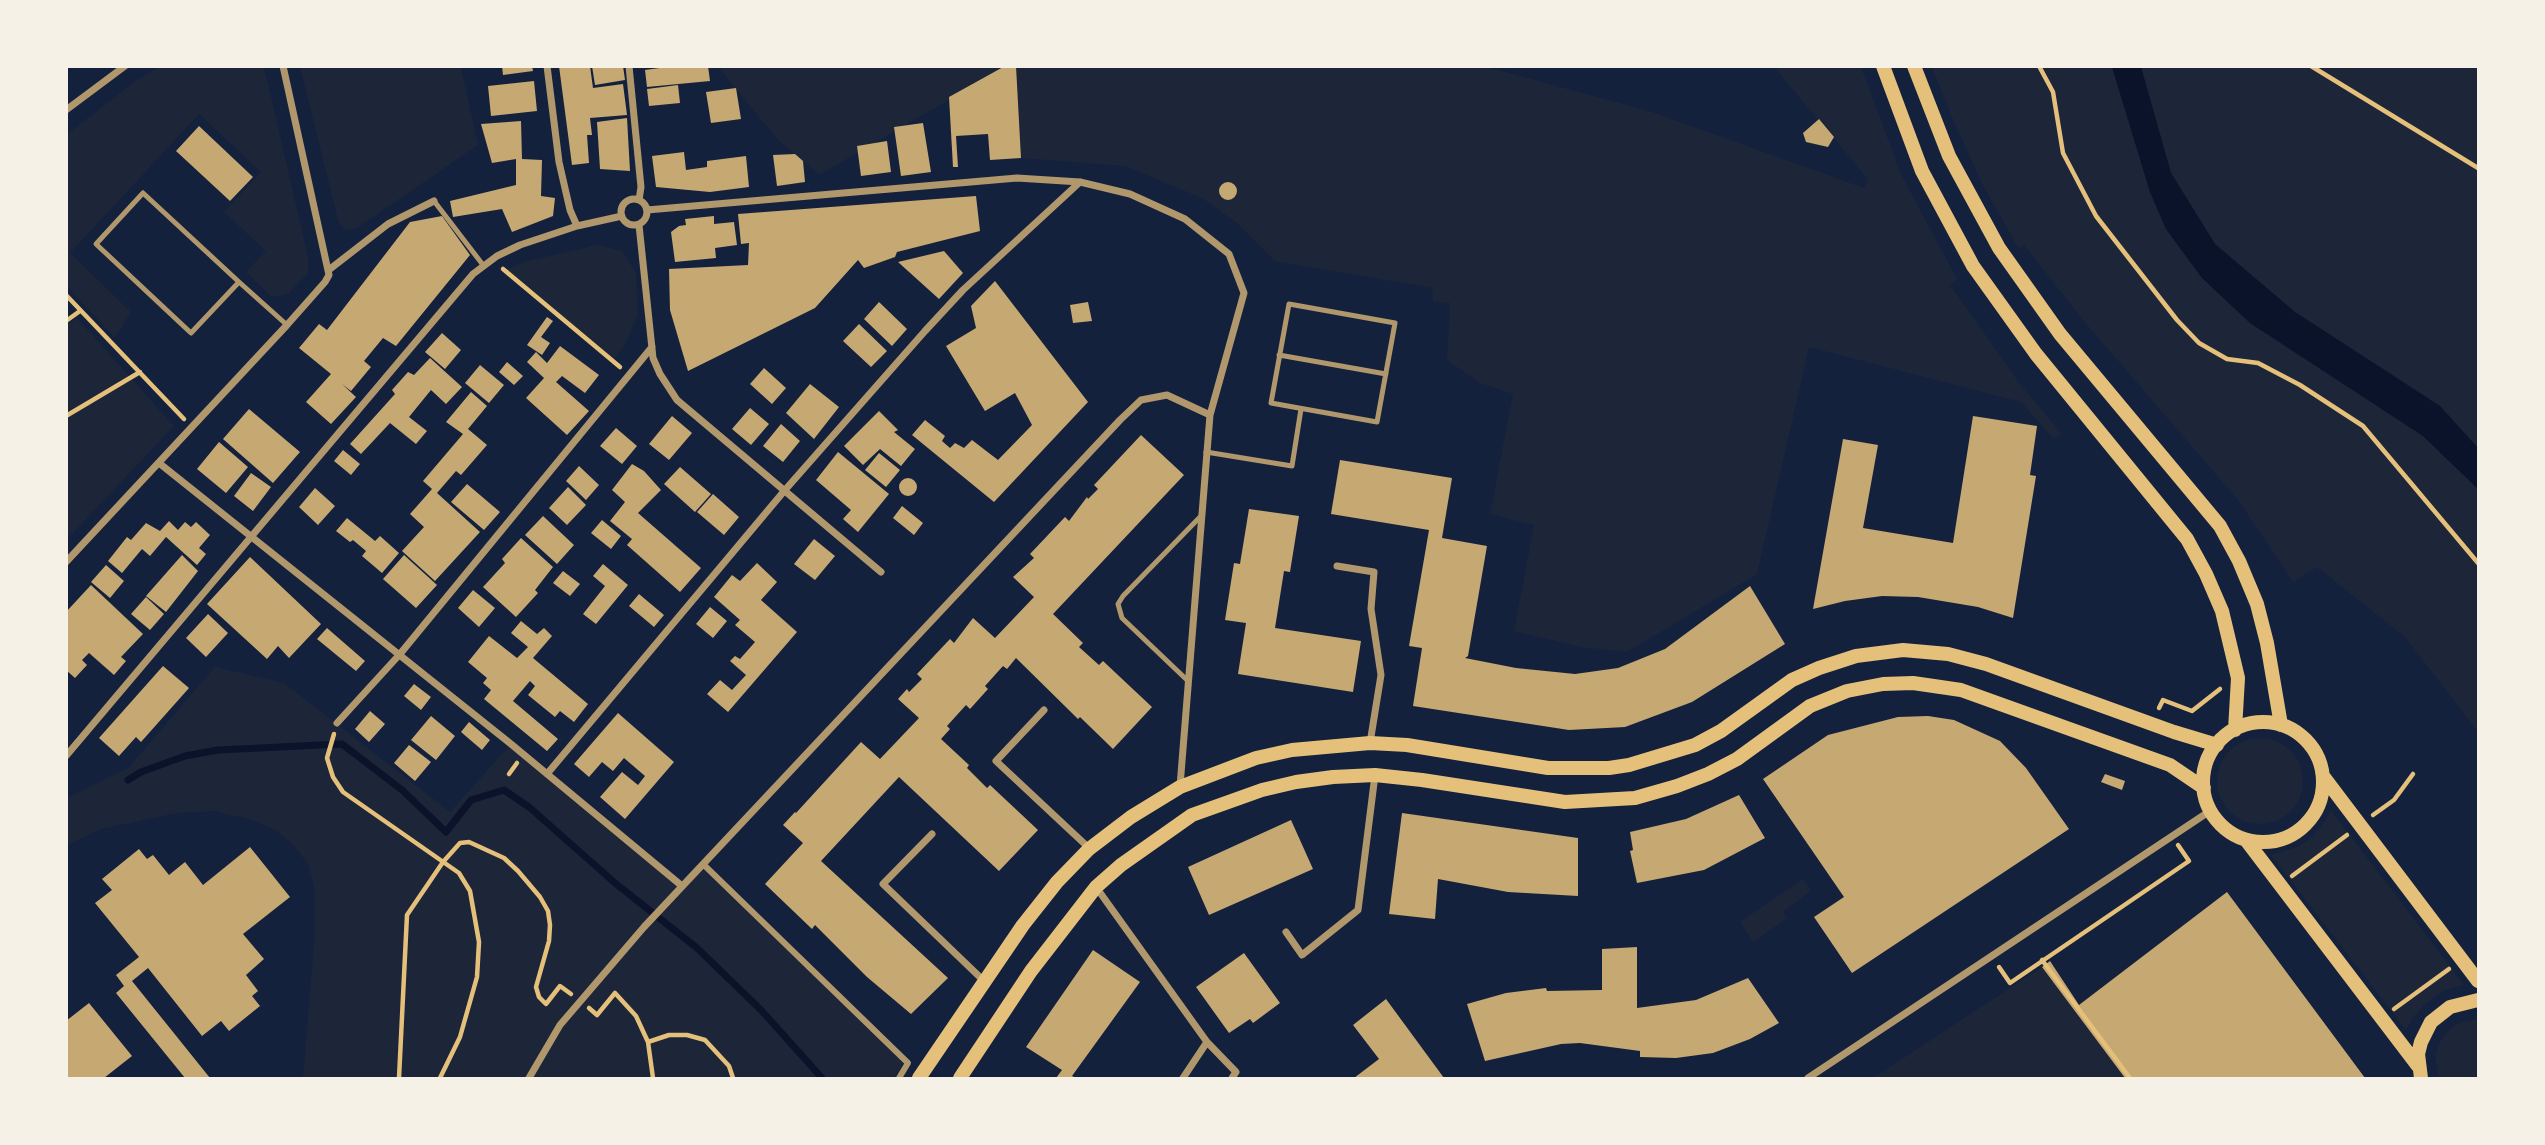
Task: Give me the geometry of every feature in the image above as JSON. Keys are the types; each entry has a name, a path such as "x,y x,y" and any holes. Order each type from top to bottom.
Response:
{"main road":[{"path":"1883,66 1922,171 1973,267 2036,354 2187,539 2206,574 2222,611 2238,678 2235,730"},
{"path":"1914,66 1950,156 1999,248 2060,334 2220,526 2239,561 2257,604 2267,643 2281,725"},
{"path":"919,1079 1023,925 1057,882 1089,849 1131,817 1180,786 1256,758 1329,745 1370,743 1407,745 1548,768 1609,768 1629,765 1695,745 1721,731 1792,680 1819,668 1856,656 1903,650 1948,654 1986,664 2217,745"},
{"path":"960,1079 1031,971 1096,887 1121,865 1192,815 1262,790 1296,782 1333,776 1375,775 1565,802 1635,798 1677,786 1737,759 1810,706 1847,691 1883,684 1913,683 1961,690 2170,765 2204,788"},
{"path":"2250,724 2281,725 2291,729 2310,744 2323,776 2323,788 2316,811 2301,829 2280,840 2257,842 2226,828 2210,811 2204,788 2206,765 2217,745 2235,730 2250,724"},
{"path":"2323,776 2479,981"},
{"path":"2246,839 2420,1072"},
{"path":"2420,1072 2421,1042 2431,1022 2450,1007 2479,1000"}],"street":[{"path":"66,110 125,66"},
{"path":"66,562 326,282 330,269 283,66"},
{"path":"547,66 559,162 570,210 577,226"},
{"path":"629,66 641,187 639,200"},
{"path":"647,210 1017,178 1080,182 1130,194 1185,219 1228,254 1244,293 1210,415 1180,786"},
{"path":"547,774 785,490 962,290 1080,182"},
{"path":"631,200 639,200 647,210 646,219 639,225 627,223 622,216 624,204 631,200"},
{"path":"330,269 388,224 434,201"},
{"path":"66,756 462,286 491,260 520,245 577,226 622,216"},
{"path":"639,225 655,366 677,400 881,572"},
{"path":"337,723 400,654 652,347"},
{"path":"529,1079 547,1044 579,1000 682,886 1110,430 1141,400 1167,395 1210,415"},
{"path":"159,463 400,654 682,886"},
{"path":"1336,566 1374,572 1371,609 1381,675 1370,743"},
{"path":"1044,710 996,761 1089,849"},
{"path":"1286,932 1302,955 1359,910 1375,775"},
{"path":"1808,1079 2210,811"},
{"path":"932,834 883,884 985,982"},
{"path":"703,864 908,1063 899,1079"},
{"path":"1096,887 1207,1042 1234,1075 1245,1079"},
{"path":"1182,1079 1207,1042"}],"lane":[{"path":"239,282 191,333 96,244 143,193 287,325"},
{"path":"434,201 484,265"},
{"path":"1289,303 1395,323 1386,374 1377,422 1270,403 1289,303"},
{"path":"1279,355 1386,374"},
{"path":"1206,452 1292,466 1301,409"},
{"path":"1187,680 1122,618 1118,604 1201,516"}],"path":[{"path":"2039,66 2053,92 2063,153 2096,216 2177,320 2199,343 2227,359 2258,363 2363,426 2479,563"},
{"path":"2311,66 2479,168"},
{"path":"491,260 629,375"},
{"path":"66,295 192,427"},
{"path":"66,321 80,311"},
{"path":"66,416 140,372"},
{"path":"2153,724 2163,700 2192,711 2220,690 2218,681 2238,678"},
{"path":"337,723 327,758 333,777 343,792 459,873 467,883 476,916 479,953 468,1012 460,1037 440,1079"},
{"path":"1991,956 2010,983 2189,861 2172,836"},
{"path":"399,1079 407,915 443,862 459,843 465,841 504,858 540,897 548,911 549,941 536,987 539,997 546,1004 560,986 597,1015 615,993 636,1016 648,1042 653,1079"},
{"path":"2382,1018 2462,959"},
{"path":"2042,960 2130,1079"},
{"path":"648,1042 669,1035 687,1035 705,1041 729,1066 733,1079"}],"shaded area":[{"path":"158,67 264,67 308,257 308,273 289,293 272,297 246,272 266,251 224,212 261,172 199,114 70,253 131,312 115,338 67,286 67,134"},
{"path":"300,67 461,67 478,145 357,228 346,230 339,224"},
{"path":"718,67 1006,67 819,175 778,140"},
{"path":"1016,67 1487,67 1652,112 1864,188 1868,179 1774,67 1861,67 1901,174 1957,279 1950,285 2020,384 2061,433 2054,439 2021,402 1809,347 1757,574 1627,652 1581,647 1514,631 1534,525 1490,514 1513,394 1480,383 1447,360 1450,303 1433,301 1432,288 1275,261 1237,223 1202,198 1125,166 1021,158"},
{"path":"1932,67 2112,67 2150,192 2166,229 2202,278 2250,323 2423,436 2478,489 2478,732 2405,637 2317,567 2293,582 2238,500 2083,320 2024,245 2018,248 1982,183"},
{"path":"2112,67 2141,67 2171,173 2215,244 2295,312 2440,406 2478,448 2478,489 2423,436 2250,323 2202,278 2166,229 2150,192"},
{"path":"2141,67 2478,67 2478,448 2440,406 2295,312 2215,244 2171,173"},
{"path":"598,245 622,251 636,273 638,313 625,345 612,362 504,271 527,261"},
{"path":"77,318 174,426 67,539 66,325"},
{"path":"215,667 284,683 450,812 511,744 681,886 703,864 904,1062 894,1078 303,1078 315,930 314,885 308,864 293,844 274,829 250,819 213,811 177,813 101,829 67,845 67,798 128,768"},
{"path":"2260,738 2276,742 2290,751 2299,765 2303,781 2299,797 2290,811 2276,820 2260,824 2244,820 2230,811 2221,797 2217,781 2221,765 2230,751 2244,742"},
{"path":"2331,810 2464,985 2445,990 2426,1003 2406,1030 2271,855 2297,847 2311,838"},
{"path":"1803,879 1811,891 1783,911 1787,918 1753,942 1740,922"},
{"path":"2042,967 2125,1078 1873,1078"},
{"path":"2478,1019 2478,1078 2439,1078 2435,1056 2440,1042 2449,1030 2461,1022"}],"building":[{"path":"502,66 532,66 533,71 503,75"},
{"path":"559,66 590,66 593,88 623,84 627,115 590,118 592,135 587,135 589,163 572,165"},
{"path":"592,66 623,66 625,80 595,85"},
{"path":"674,66 708,66 710,81 647,87 645,70"},
{"path":"1005,66 1016,66 1021,158 990,160 988,134 956,136 958,167 953,167 949,97"},
{"path":"534,81 537,111 491,116 488,86"},
{"path":"678,85 680,103 649,106 647,89"},
{"path":"736,88 741,119 711,123 706,92"},
{"path":"627,118 630,171 600,169 597,122"},
{"path":"1819,119 1834,137 1828,147 1806,142 1803,133"},
{"path":"521,121 522,159 542,160 541,196 555,198 553,216 512,232 502,209 453,217 450,201 516,185 516,159 492,163 481,124"},
{"path":"923,123 931,172 901,176 894,127"},
{"path":"199,126 253,177 230,201 176,151"},
{"path":"887,141 891,172 861,176 857,146"},
{"path":"684,152 686,170 707,167 707,161 746,156 749,187 710,192 656,187 652,156"},
{"path":"795,154 803,161 805,182 777,186 773,155"},
{"path":"1228,182 1234,185 1237,191 1234,197 1228,200 1222,197 1219,191 1222,185"},
{"path":"976,196 980,231 897,252 895,257 864,268 858,260 815,308 688,371 670,310 669,269 748,265 749,243 741,244 738,214"},
{"path":"442,216 470,255 396,346 383,338 364,361 371,367 351,391 342,384 356,397 331,424 306,402 331,374 299,348 319,324 327,330 410,222"},
{"path":"714,216 714,224 734,222 737,245 715,248 716,258 675,262 671,232 686,225 685,219"},
{"path":"944,251 963,273 939,299 898,262"},
{"path":"995,281 1088,402 994,502 912,435 925,420 945,436 942,441 950,448 955,443 964,448 972,440 998,460 1032,425 1015,393 985,411 946,346 976,328 971,306"},
{"path":"879,302 907,329 892,346 864,319"},
{"path":"1088,302 1092,321 1073,323 1070,305"},
{"path":"547,317 553,321 541,337 550,343 542,355 527,345"},
{"path":"859,324 887,351 871,367 843,341"},
{"path":"442,333 461,350 445,369 425,352"},
{"path":"560,346 599,375 585,393 562,376 556,382 589,411 567,435 526,398 544,378 527,362 536,352 547,363"},
{"path":"430,358 462,387 446,404 431,390 409,417 427,431 416,444 390,423 361,454 350,444 395,394 392,390 408,372 414,375"},
{"path":"507,362 523,376 514,385 499,372"},
{"path":"480,365 504,385 489,403 465,383"},
{"path":"764,368 786,388 772,404 750,384"},
{"path":"810,384 839,407 814,439 786,413"},
{"path":"471,392 487,406 468,429 487,445 461,475 456,471 437,493 480,532 435,581 402,551 424,527 410,514 432,489 423,481 463,434 446,422"},
{"path":"750,408 769,424 751,445 732,429"},
{"path":"249,409 300,452 273,483 223,439"},
{"path":"879,411 898,430 894,432 915,449 901,466 880,449 863,465 844,446"},
{"path":"672,416 692,433 669,460 649,444"},
{"path":"1973,416 2037,426 2030,475 2036,476 2013,618 1978,607 1918,597 1882,596 1813,609 1843,439 1878,445 1863,528 1953,543"},
{"path":"781,424 800,441 783,462 763,446"},
{"path":"616,428 637,446 622,464 600,446"},
{"path":"1141,435 1184,475 1053,614 1083,643 1079,647 1099,665 1103,661 1152,707 1113,749 1016,658 1007,669 1003,666 985,686 988,689 970,709 966,705 947,726 950,729 941,739 969,765 967,768 987,788 990,785 1038,830 999,871 899,777 821,861 948,978 911,1014 867,977 815,925 812,929 765,884 803,843 783,825 861,742 880,759 919,718 898,699 922,679 917,674 950,639 954,643 973,618 995,638 1034,597 1013,577 1034,558 1030,554 1065,517 1069,521 1087,497 1088,499 1098,489 1094,485"},
{"path":"219,442 248,467 226,493 197,469"},
{"path":"343,450 360,464 351,475 334,461"},
{"path":"838,452 889,494 858,532 843,519 851,510 816,480"},
{"path":"879,453 900,470 886,487 865,470"},
{"path":"1340,460 1452,478 1442,538 1487,546 1468,656 1465,658 1516,668 1575,674 1618,668 1665,649 1750,586 1785,644 1692,702 1625,727 1569,730 1413,706 1422,648 1409,646 1429,530 1331,514"},
{"path":"632,464 644,471 661,490 638,513 701,568 680,592 627,545 632,539 610,521 625,502 612,490"},
{"path":"579,466 599,485 586,500 566,481"},
{"path":"680,467 711,494 695,512 664,484"},
{"path":"251,473 271,487 253,511 234,496"},
{"path":"908,478 914,481 917,487 914,493 908,496 902,493 899,487 902,481"},
{"path":"467,484 500,512 484,530 451,502"},
{"path":"568,487 586,505 567,525 549,508"},
{"path":"315,488 335,506 318,525 299,507"},
{"path":"713,494 739,517 724,535 697,512"},
{"path":"902,506 923,523 914,535 893,518"},
{"path":"1249,509 1299,516 1290,572 1284,571 1275,628 1361,641 1353,692 1238,674 1246,623 1225,620 1234,563 1240,564"},
{"path":"543,516 574,545 557,564 525,535"},
{"path":"347,518 375,541 380,536 399,553 382,573 362,556 366,551 336,531"},
{"path":"602,520 621,536 611,549 591,533"},
{"path":"169,521 178,530 185,522 191,527 196,522 210,535 199,548 206,554 197,565 166,537 150,556 142,549 122,573 108,561 127,537 131,540 146,523 160,531"},
{"path":"521,538 553,567 535,590 538,593 516,617 483,587 505,563 502,559"},
{"path":"814,539 835,556 815,580 794,564"},
{"path":"182,555 198,571 166,612 146,596"},
{"path":"404,555 437,585 416,608 383,579"},
{"path":"250,557 321,624 289,658 278,646 267,659 207,604"},
{"path":"757,563 777,582 761,600 797,632 728,712 707,694 720,680 732,690 746,675 730,661 735,656 740,659 755,642 735,625 740,620 714,597 732,575 740,581"},
{"path":"603,564 628,585 596,624 583,614 605,586 593,576"},
{"path":"106,565 124,581 110,598 91,582"},
{"path":"563,571 580,584 570,596 553,583"},
{"path":"91,585 143,634 121,657 126,661 114,675 89,653 82,660 87,665 75,678 66,670 66,612"},
{"path":"473,590 495,608 479,627 458,608"},
{"path":"639,594 664,615 654,627 629,606"},
{"path":"146,597 164,614 150,630 131,614"},
{"path":"710,607 727,621 713,638 696,624"},
{"path":"208,614 228,633 206,657 186,638"},
{"path":"521,621 537,634 544,628 552,636 533,658 588,704 574,722 560,711 555,717 528,695 535,686 530,681 513,701 558,739 547,751 484,699 491,690 483,683 487,678 468,662 489,636 517,658 528,647 511,633"},
{"path":"327,628 365,661 356,671 317,639"},
{"path":"163,666 189,688 141,742 136,737 119,756 99,738"},
{"path":"414,684 431,697 421,710 404,696"},
{"path":"370,711 385,724 369,742 355,729"},
{"path":"618,713 674,762 625,819 600,797 622,772 638,785 645,776 624,758 613,771 602,762 589,777 574,764"},
{"path":"431,716 455,736 436,760 411,740"},
{"path":"1928,716 1954,720 2000,741 2026,768 2069,829 1852,973 1814,917 1844,897 1763,779 1828,735 1898,717"},
{"path":"469,722 490,740 482,750 461,732"},
{"path":"409,745 431,762 415,781 394,763"},
{"path":"2105,774 2125,781 2122,790 2101,782"},
{"path":"1739,795 1765,838 1704,870 1637,883 1630,851 1633,850 1630,832 1686,819"},
{"path":"1402,813 1578,838 1578,896 1508,892 1438,879 1435,919 1389,914"},
{"path":"1291,820 1313,869 1209,915 1188,867"},
{"path":"250,847 290,897 243,934 264,959 246,975 258,991 252,996 260,1006 229,1031 221,1021 202,1036 148,968 132,981 210,1078 185,1078 116,993 124,986 116,975 139,957 95,903 112,890 102,879 139,849 147,859 153,855 169,875 185,862 203,885"},
{"path":"2227,892 2365,1078 2125,1078 2042,967 2050,961 2079,1005"},
{"path":"1637,947 1637,1008 1696,1000 1748,978 1779,1023 1750,1039 1713,1053 1676,1058 1640,1057 1640,1051 1580,1043 1561,1044 1485,1061 1467,1004 1506,993 1546,988 1547,991 1602,990 1602,949"},
{"path":"1093,950 1140,982 1072,1076 1076,1078 1056,1078 1062,1070 1026,1047"},
{"path":"1244,953 1280,1003 1253,1023 1250,1019 1229,1033 1196,987"},
{"path":"1386,999 1444,1078 1354,1078 1379,1059 1353,1025"},
{"path":"89,1003 132,1056 104,1078 66,1078 66,1021"}],"waterway":[{"path":"128,780 141,772 185,756 218,750 342,744 402,790 446,832 471,800 504,790 529,807 615,883 697,948 761,1010 822,1078"}]}
